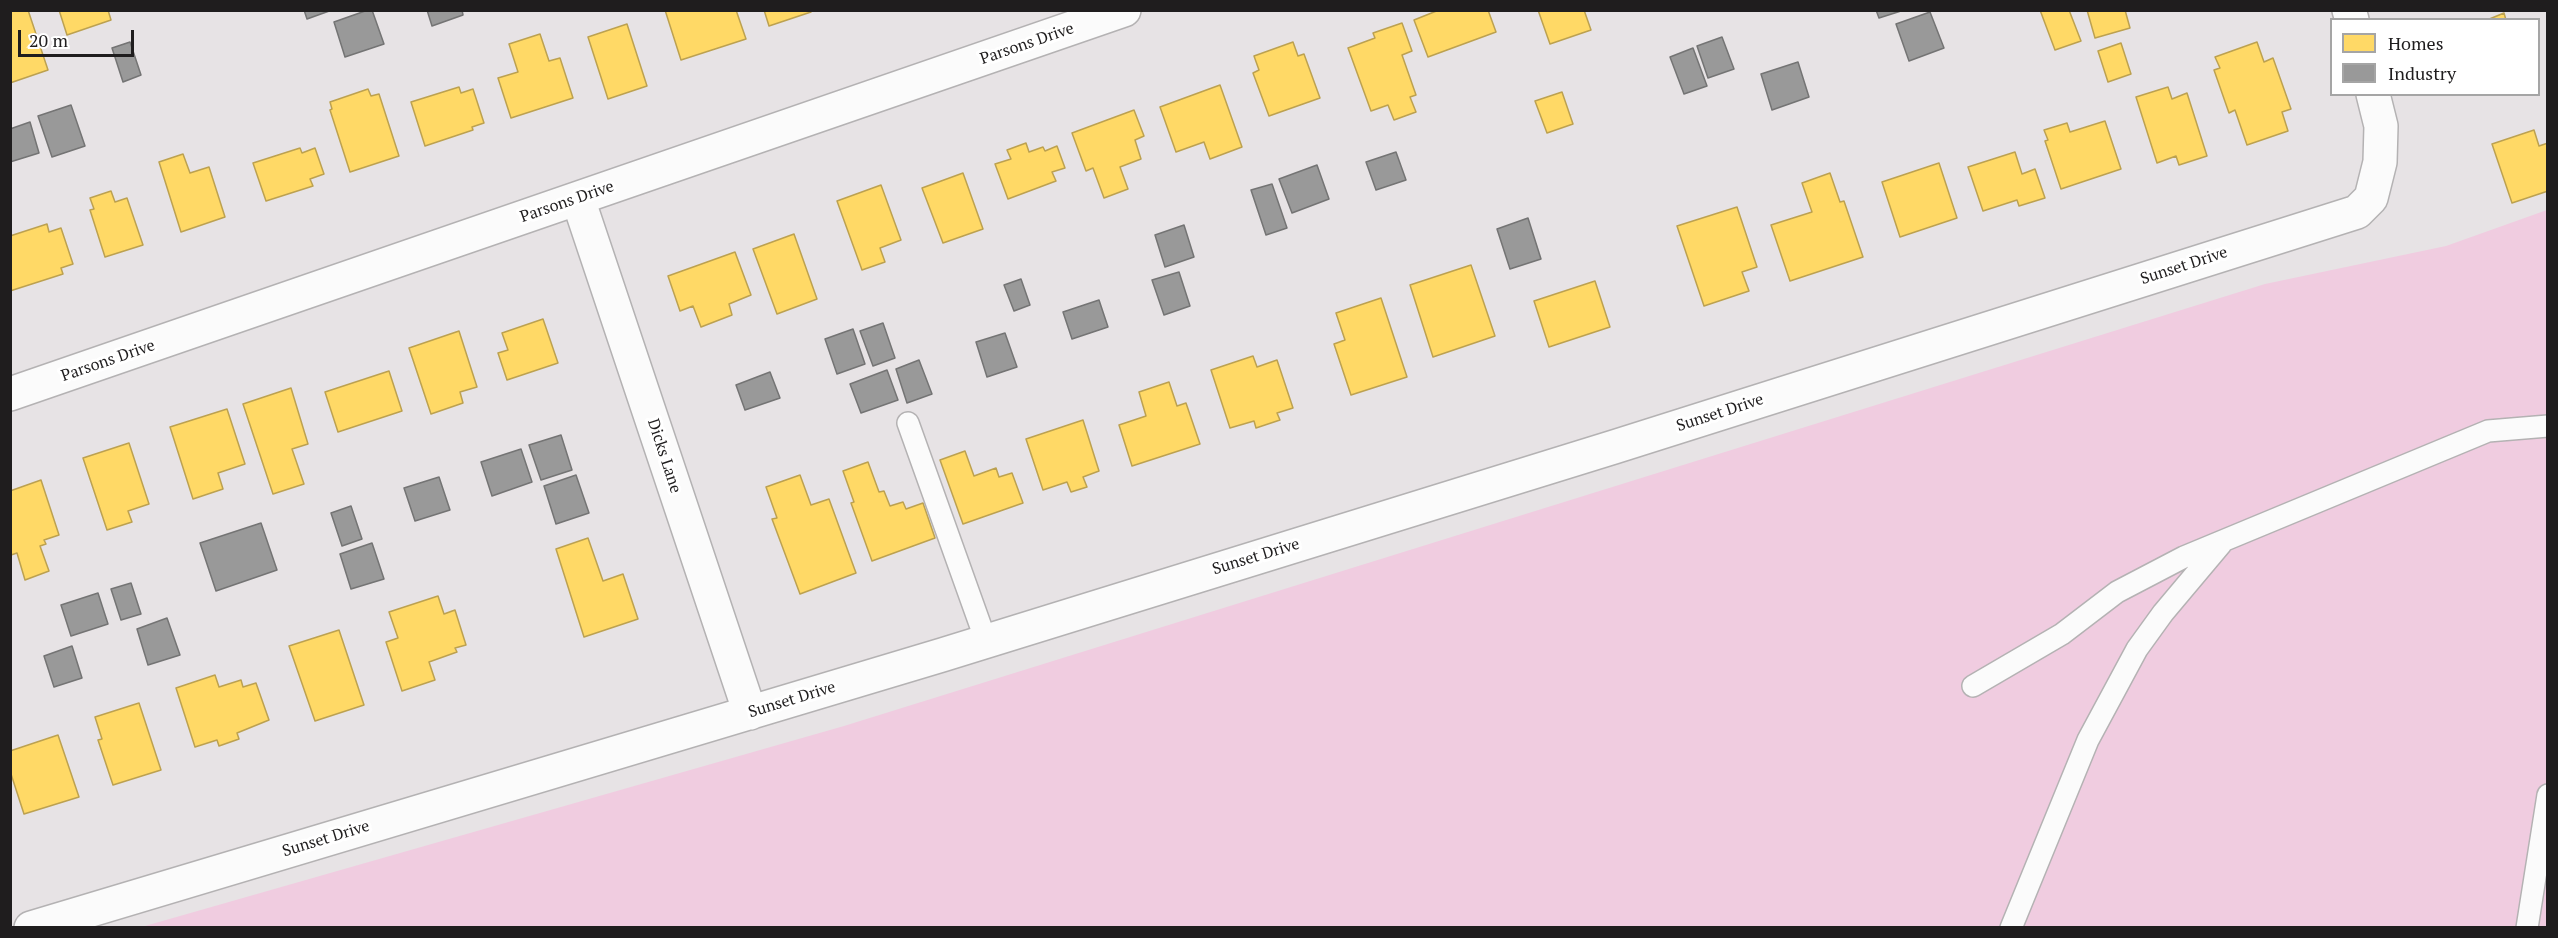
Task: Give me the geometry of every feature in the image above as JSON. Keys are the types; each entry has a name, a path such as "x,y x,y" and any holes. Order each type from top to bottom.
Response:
{"street":[{"name":"Parsons Drive","path":"10,394 1124,10"},
{"name":"Sunset Drive","path":"32,927 986,641 1603,450 2357,212 2372,198 2380,162 2381,126 2374,96"},
{"name":"Dicks Lane","path":"578,199 750,713"}],"lane":[{"path":"908,423 986,641"},
{"path":"1973,686 2062,634 2117,592 2184,557 2487,431 2547,426"},
{"path":"2011,927 2088,740 2137,649 2163,613 2223,542"},
{"path":"2527,927 2547,795"}],"shaded area":[{"path":"2547,210 2547,927 138,928 844,726 2265,284 2446,246"}],"building: Homes":[{"path":"10,10 28,10 48,70 10,83"},
{"path":"59,10 108,10 111,20 67,35"},
{"path":"665,10 736,10 746,39 681,60"},
{"path":"764,10 811,10 811,12 769,26"},
{"path":"1439,10 1488,10 1496,32 1428,57 1414,20"},
{"path":"1538,10 1584,10 1591,30 1550,44"},
{"path":"2040,10 2069,10 2081,41 2055,50"},
{"path":"2087,10 2125,10 2130,28 2095,38"},
{"path":"2504,13 2505,18 2492,18"},
{"path":"1402,23 1412,51 1402,55 1416,95 1410,97 1416,112 1394,120 1388,105 1371,111 1348,48 1375,38 1373,33"},
{"path":"627,24 647,86 608,99 588,37"},
{"path":"540,34 549,61 560,58 573,98 511,118 498,78 518,72 509,44"},
{"path":"1293,42 1298,56 1304,54 1320,98 1269,116 1253,73 1259,70 1254,56"},
{"path":"2257,42 2264,62 2273,58 2291,109 2282,112 2288,131 2247,145 2235,110 2229,113 2214,70 2220,68 2215,57"},
{"path":"2121,43 2131,74 2108,82 2098,51"},
{"path":"1220,85 1242,147 1210,159 1204,142 1176,152 1160,107"},
{"path":"459,87 461,93 473,89 484,123 472,127 473,130 425,146 411,102"},
{"path":"2168,87 2172,99 2187,93 2207,156 2179,165 2176,156 2157,163 2136,97"},
{"path":"368,89 371,96 379,94 399,156 350,172 330,110 332,109 330,102"},
{"path":"1562,92 1573,124 1547,133 1535,101"},
{"path":"1134,110 1144,136 1135,140 1141,159 1120,167 1128,189 1104,198 1093,168 1086,171 1072,133"},
{"path":"2105,121 2121,169 2061,189 2045,141 2048,140 2044,130 2067,123 2070,132"},
{"path":"2534,130 2539,146 2548,143 2548,191 2512,203 2492,144"},
{"path":"1026,143 1029,152 1043,147 1045,151 1057,146 1065,168 1052,172 1056,181 1008,199 995,164 1011,159 1007,150"},
{"path":"300,148 302,153 315,148 324,174 310,179 313,186 266,201 253,163"},
{"path":"2015,152 2022,174 2035,169 2045,198 2019,206 2017,200 1983,211 1968,167"},
{"path":"183,154 190,173 209,167 225,217 181,232 159,162"},
{"path":"1939,163 1957,218 1900,237 1882,182"},
{"path":"963,173 983,229 943,243 922,188"},
{"path":"1830,173 1840,202 1844,201 1863,257 1790,281 1771,225 1812,212 1802,183"},
{"path":"881,185 901,240 880,248 885,262 862,270 837,201"},
{"path":"111,191 115,202 127,198 143,245 105,257 90,210 94,209 90,198"},
{"path":"1737,207 1757,267 1742,272 1749,291 1704,306 1677,226"},
{"path":"47,224 49,232 61,228 73,264 61,268 63,274 10,291 10,236"},
{"path":"794,234 817,299 777,314 753,249"},
{"path":"735,252 751,295 729,304 732,315 701,327 693,306 680,311 668,276"},
{"path":"1471,265 1495,336 1433,357 1410,285"},
{"path":"1595,281 1610,327 1549,347 1534,301"},
{"path":"1381,298 1407,377 1351,395 1334,344 1345,340 1336,313"},
{"path":"543,319 558,363 507,380 498,353 508,350 502,333"},
{"path":"459,331 477,387 460,392 463,403 431,414 409,348"},
{"path":"1253,356 1257,367 1277,360 1293,408 1277,413 1280,420 1256,428 1254,421 1230,428 1211,370"},
{"path":"389,371 402,411 338,432 325,392"},
{"path":"1169,382 1177,406 1186,403 1200,444 1132,466 1119,425 1146,416 1139,392"},
{"path":"291,388 308,444 292,449 304,484 273,494 243,404"},
{"path":"227,409 245,464 218,473 223,489 193,499 170,427"},
{"path":"1083,420 1099,471 1083,477 1087,487 1071,492 1067,482 1043,490 1026,439"},
{"path":"129,443 149,504 128,511 132,522 107,530 83,458"},
{"path":"965,451 974,476 996,468 999,477 1012,473 1023,503 963,524 940,460"},
{"path":"868,462 879,492 884,491 890,506 903,502 906,509 923,503 935,538 872,561 851,503 854,502 843,471"},
{"path":"800,475 811,505 829,499 856,573 800,594 772,519 777,518 766,487"},
{"path":"41,480 59,535 44,540 46,544 40,546 49,571 25,580 17,553 11,555 10,552 10,491"},
{"path":"588,538 603,581 623,574 638,619 584,637 556,549"},
{"path":"438,596 444,614 455,610 466,645 455,648 457,652 429,662 435,680 402,691 386,642 398,638 389,612"},
{"path":"339,630 364,705 315,721 289,646"},
{"path":"215,675 219,687 241,680 243,687 256,683 269,720 237,733 239,739 219,746 217,740 195,747 176,688"},
{"path":"139,703 161,770 113,785 98,740 102,739 95,717"},
{"path":"58,735 79,797 24,814 10,771 10,751"}],"building: Industry":[{"path":"304,10 332,10 307,19"},
{"path":"372,10 384,44 345,57 334,22"},
{"path":"427,10 462,10 463,15 432,26"},
{"path":"1876,10 1901,10 1901,11 1879,18"},
{"path":"1930,12 1944,48 1909,61 1896,24"},
{"path":"1722,37 1734,69 1708,78 1697,46"},
{"path":"130,42 141,75 123,82 112,48"},
{"path":"1693,48 1707,86 1684,94 1670,57"},
{"path":"1798,62 1809,97 1772,110 1761,74"},
{"path":"71,105 85,146 52,157 38,116"},
{"path":"30,122 39,153 10,162 10,129"},
{"path":"1396,152 1406,180 1376,190 1366,162"},
{"path":"1317,165 1329,199 1292,213 1279,179"},
{"path":"1272,184 1287,228 1266,235 1251,190"},
{"path":"1528,218 1541,259 1510,269 1497,229"},
{"path":"1184,225 1194,257 1165,267 1155,235"},
{"path":"1179,272 1190,306 1164,315 1152,280"},
{"path":"1021,279 1030,305 1014,311 1004,285"},
{"path":"1099,300 1108,327 1072,339 1063,312"},
{"path":"883,323 895,358 873,366 860,331"},
{"path":"853,329 865,364 837,374 825,339"},
{"path":"1005,333 1017,367 987,377 976,342"},
{"path":"919,360 932,394 907,403 896,369"},
{"path":"887,370 898,400 861,413 850,384"},
{"path":"770,372 780,398 745,410 736,385"},
{"path":"561,435 572,470 541,480 529,445"},
{"path":"521,449 532,482 492,496 481,462"},
{"path":"576,475 589,513 556,524 544,486"},
{"path":"439,477 450,510 415,521 404,488"},
{"path":"351,506 362,539 342,546 331,513"},
{"path":"261,523 277,570 216,591 200,543"},
{"path":"372,543 384,579 351,589 340,554"},
{"path":"131,583 141,614 121,620 111,589"},
{"path":"98,593 108,624 71,636 61,605"},
{"path":"167,618 180,655 148,665 137,629"},
{"path":"72,646 82,678 54,687 44,656"}]}
